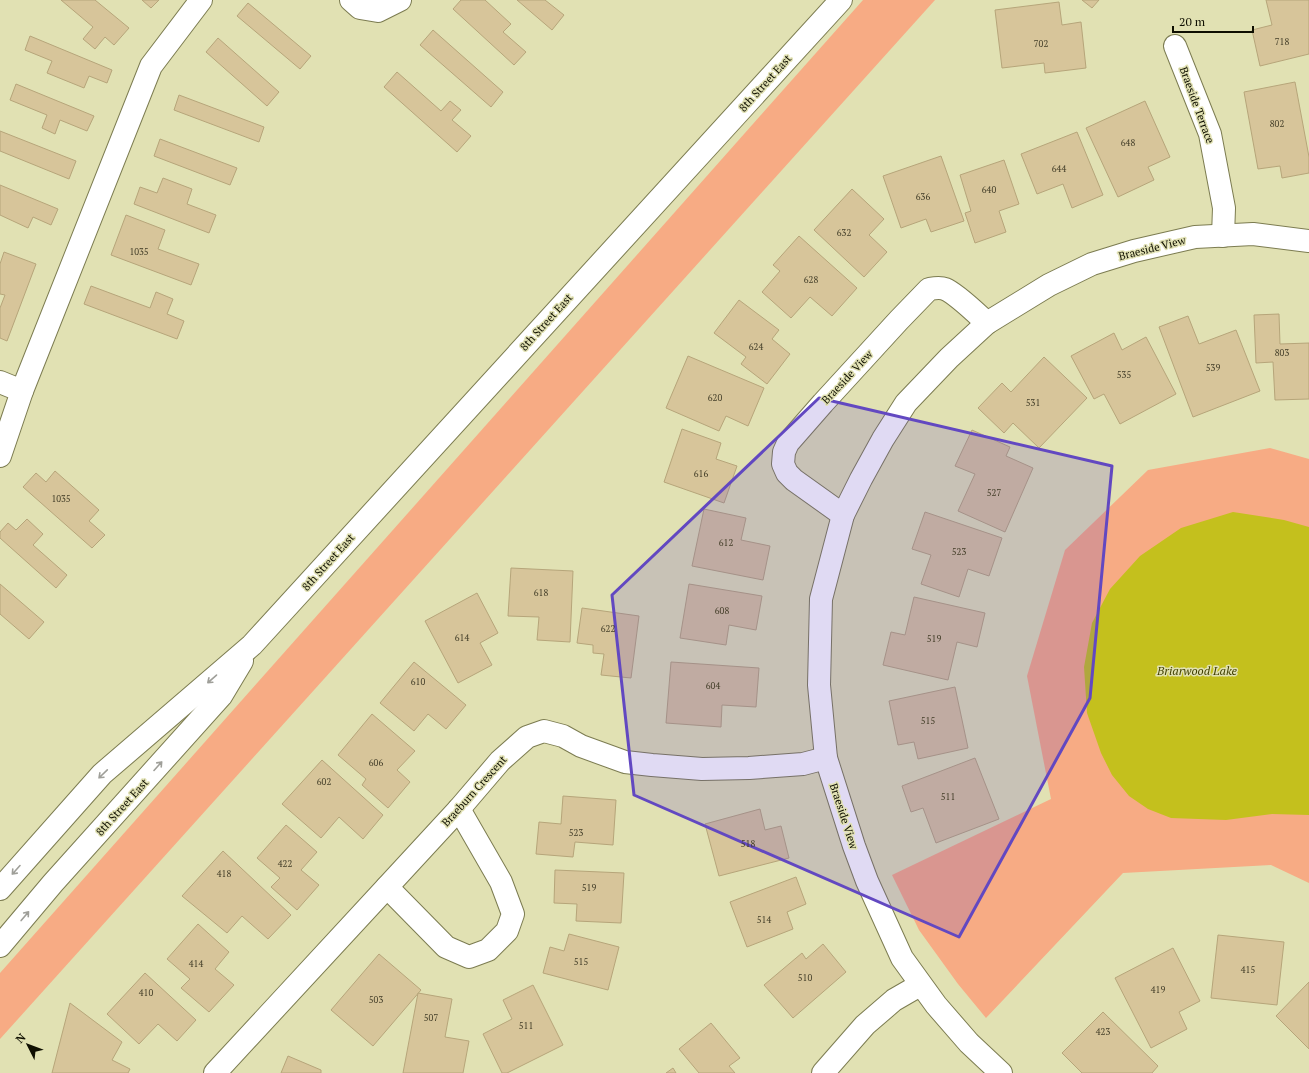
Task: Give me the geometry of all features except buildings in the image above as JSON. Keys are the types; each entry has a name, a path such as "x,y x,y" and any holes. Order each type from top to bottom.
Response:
{"street":[{"path":"0,456 22,391 151,66 201,0"},
{"path":"351,0 360,8 378,10 400,0"},
{"name":"8th Street East","path":"0,889 102,774 252,645 841,0"},
{"name":"Braeside Terrace","path":"1175,46 1210,134 1224,208 1223,236"},
{"name":"Braeside View","path":"1001,1073 969,1043 936,1006 902,958 867,881 854,846 826,758 819,685 821,599 843,515 883,439 906,403 949,358 987,323 1049,285 1092,264 1134,251 1195,237 1253,234 1309,241"},
{"name":"Braeside View","path":"843,515 794,480 787,473 783,464 784,452 788,443 929,289 946,289 987,323"},
{"path":"0,382 22,391"},
{"name":"8th Street East","path":"0,946 53,883 221,696 252,645"},
{"name":"Braeburn Crescent","path":"215,1073 459,809 500,761 527,737 544,731 563,736 580,746 625,762 652,765 702,768 749,768 803,764 826,758"},
{"path":"387,887 446,947 469,957 488,950 507,931 513,914 501,882 459,809"},
{"path":"823,1073 865,1025 894,1000 920,985"}],"highlighted area":[{"path":"819,398 1112,466 1090,698 959,937 634,795 612,595"}],"shaded area":[{"path":"863,0 935,0 0,1039 0,973"},
{"path":"1270,448 1309,459 1309,883 1271,865 1123,873 986,1018 958,984 919,930 892,875 1051,799 1027,676 1065,550 1148,470"}],"water":[{"name":"Briarwood Lake","path":"1233,512 1284,520 1309,527 1309,815 1272,814 1226,820 1171,818 1148,809 1129,796 1112,775 1101,753 1087,713 1084,667 1092,623 1110,589 1140,556 1181,528"}]}
